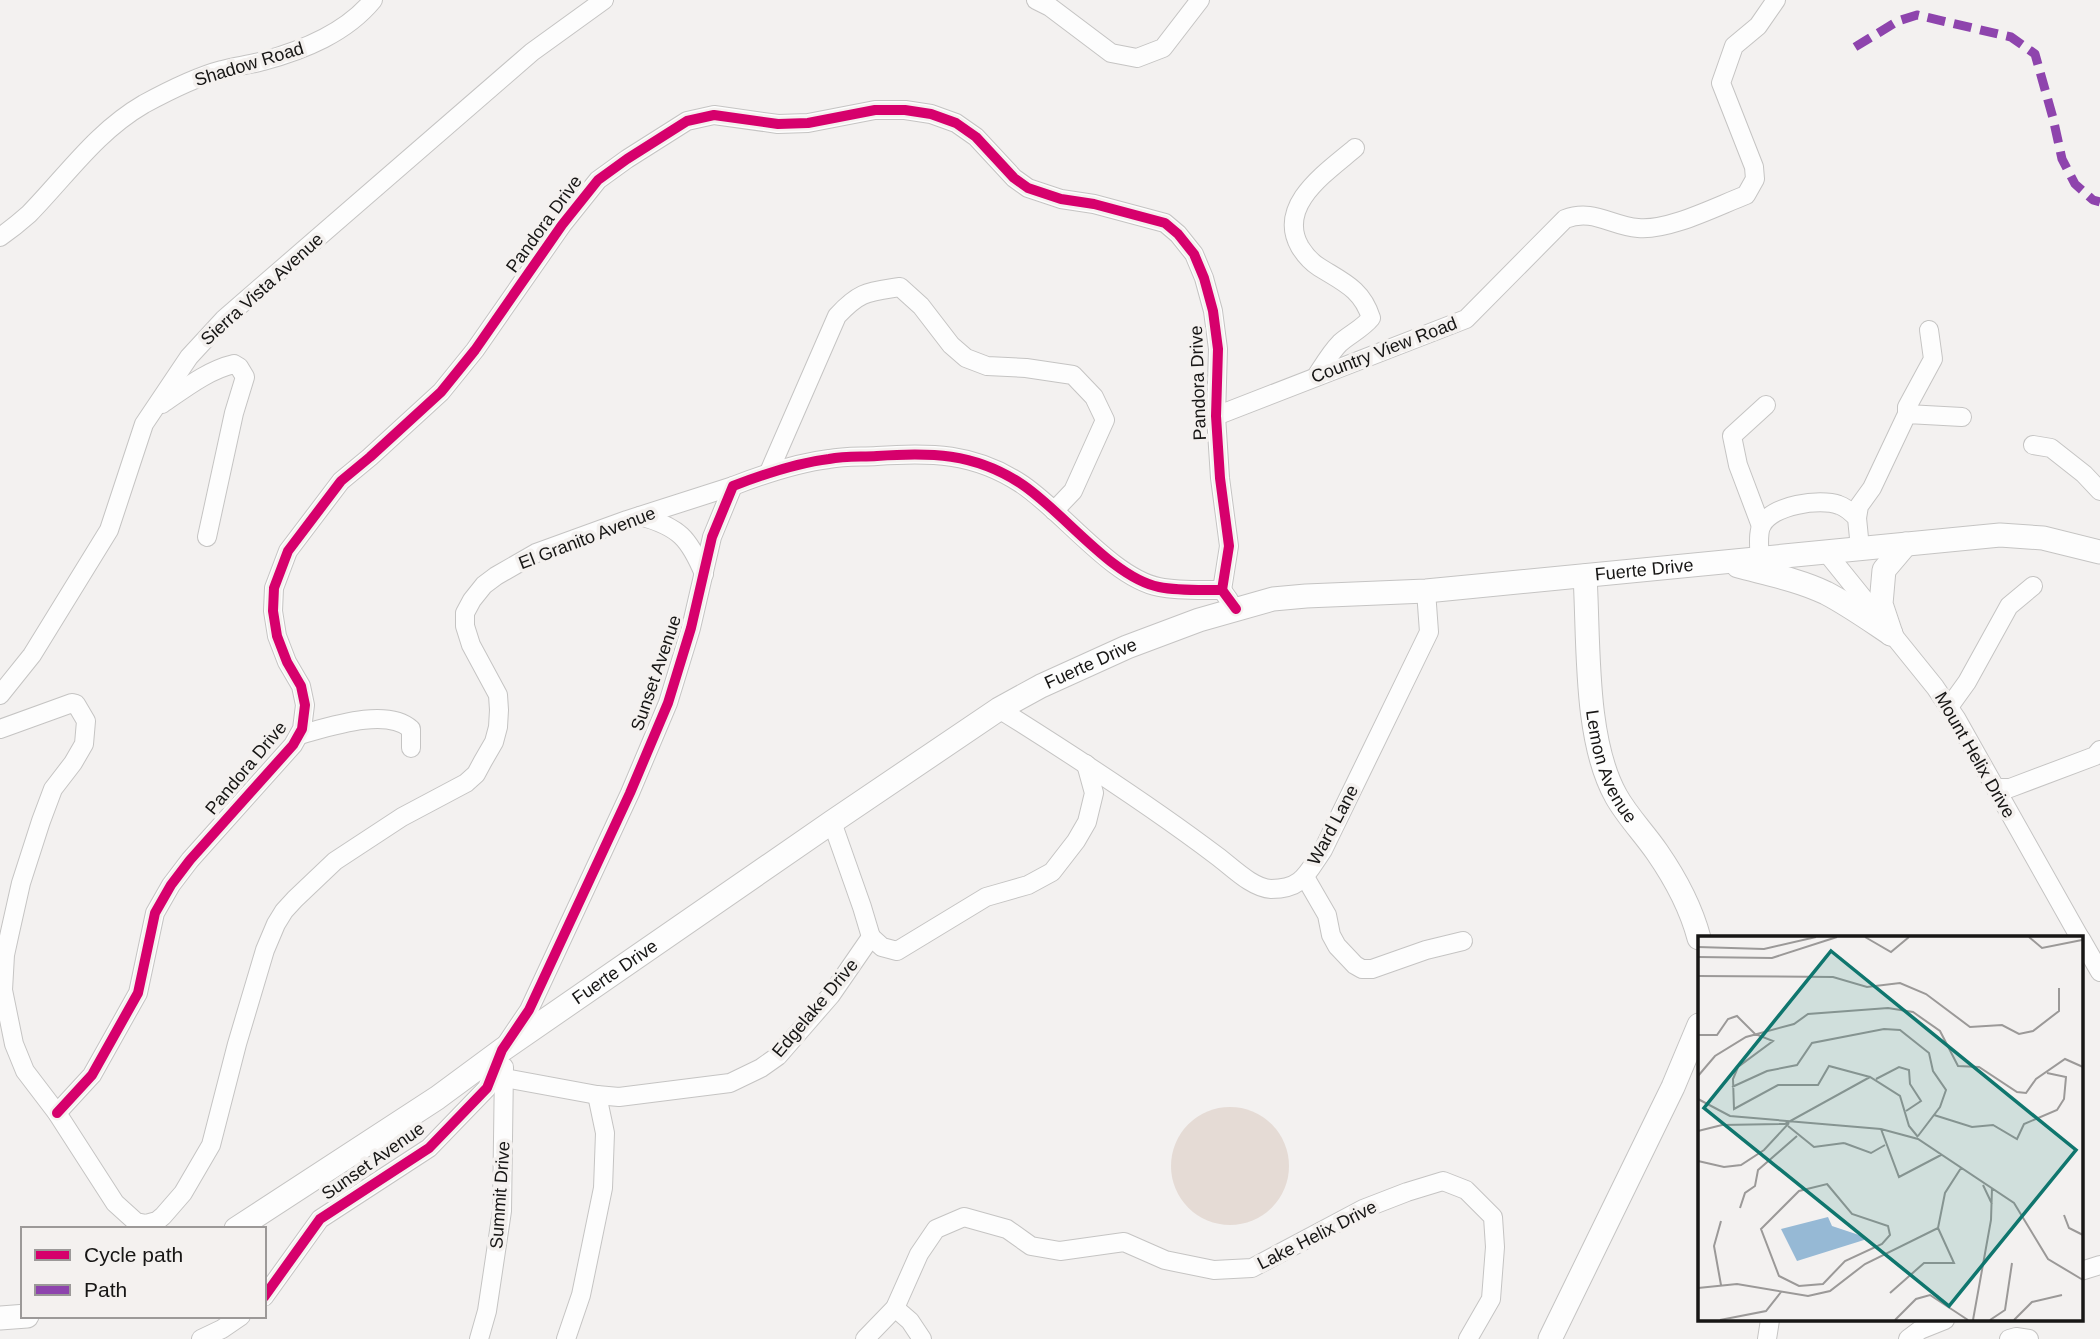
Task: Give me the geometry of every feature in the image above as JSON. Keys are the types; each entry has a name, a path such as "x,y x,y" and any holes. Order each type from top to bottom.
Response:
{"main road":[{"name":"Fuerte Drive","path":"239,1227 437,1098 502,1050 999,709 1041,686 1229,599 1273,600 1426,591 2000,535 2043,538 2100,552"},
{"path":"1891,634 1881,604 1884,570 1906,544"},
{"path":"1721,562 1792,580 1826,593 1891,634"},
{"name":"Lemon Avenue","path":"1585,576 1594,723 1606,772 1616,796 1669,870 1698,936"},
{"path":"1550,1339 1673,1087 1698,1027"},
{"path":"0,1318 21,1316"}],"street":[{"name":"Shadow Road","path":"0,237 27,215 114,123 192,80 221,70 263,62 313,45 337,32 373,0"},
{"name":"Sierra Vista Avenue","path":"0,695 32,655 109,530 144,424 189,357 225,319 532,52 604,0"},
{"path":"1036,0 1051,7 1111,53 1137,58 1163,48 1200,0"},
{"name":"Country View Road","path":"1216,416 1466,319 1564,219 1577,214 1595,216 1637,228 1661,227 1746,195 1755,180 1754,167 1721,83 1734,46 1758,26 1776,0"},
{"name":"Pandora Drive","path":"57,1113 92,1075 138,993 155,913 171,885 299,735 305,717 305,705 301,686 287,662 277,636 273,611 274,588 288,551 341,481 441,392 475,350 562,225 598,180 687,121 714,115 778,124 808,122 875,110 905,110 931,114 956,123 976,137 1014,178 1028,188 1061,199 1094,204 1165,223 1178,234 1194,254 1213,311 1218,349 1216,416 1220,478 1229,546 1229,599"},
{"path":"1317,375 1331,353 1363,328 1371,318 1357,291 1314,264 1303,252 1296,239 1293,222 1297,208 1312,186 1355,148"},
{"path":"769,472 837,316 851,301 865,292 900,287 921,306 951,345 965,358 987,366 1073,375 1094,397 1105,420 1073,491 1054,511"},
{"path":"1860,548 1857,518 1859,506 1872,488 1933,359 1929,330"},
{"path":"153,410 217,369 234,364 245,377 234,413 207,537"},
{"path":"1759,558 1761,526 1738,465 1732,436 1766,405"},
{"path":"1907,414 1962,416"},
{"path":"2033,445 2052,448 2100,491"},
{"path":"733,486 769,472 829,459 906,453 944,455 999,471 1038,496 1134,578 1157,587 1229,599"},
{"name":"El Granito Avenue","path":"57,1113 119,1208 136,1222 146,1224 157,1221 183,1193 211,1146 237,1044 265,950 276,924 295,899 335,862 402,817 467,783 484,761 496,734 498,695 471,645 465,626 465,613 472,600 484,585 496,576 536,553 733,486"},
{"name":"Sunset Avenue","path":"266,1294 320,1219 429,1148 488,1088 502,1050 529,1010 668,703 691,628 716,526 733,486"},
{"path":"1761,526 1769,517 1784,508 1821,503 1839,505 1857,518"},
{"path":"640,516 679,532 694,551 704,574"},
{"name":"Mount Helix Drive","path":"1826,552 1949,707 2078,936"},
{"path":"1949,707 1967,682 2008,606 2033,586"},
{"name":"Ward Lane","path":"999,709 1163,816 1251,882 1269,889 1296,885 1305,877 1322,850 1429,632 1426,591"},
{"path":"0,729 60,705 72,703 76,704 86,720 83,744 73,763 53,789 21,884 10,932 3,990 14,1044 25,1071 57,1113"},
{"path":"299,735 361,720 389,719 404,722 411,729 411,748"},
{"path":"1996,788 2010,788 2095,756 2100,750"},
{"path":"832,822 871,937 882,947 897,951 986,897 1028,885 1052,872 1087,822 1094,793 1086,764"},
{"path":"1305,877 1327,915 1331,935 1337,946 1362,969 1372,969 1426,950 1463,941"},
{"name":"Edgelake Drive","path":"505,1079 619,1097 730,1083 761,1068 778,1056 831,995 871,937"},
{"name":"Mount Helix Drive","path":"2082,942 2100,972"},
{"name":"Summit Drive","path":"479,1339 487,1311 502,1211 505,1079 502,1050"},
{"path":"566,1339 581,1295 603,1188 605,1133 597,1095"},
{"name":"Lake Helix Drive","path":"865,1339 895,1308 919,1254 936,1228 964,1217 1006,1229 1031,1246 1060,1251 1124,1242 1165,1260 1214,1270 1252,1268 1363,1209 1443,1181 1466,1190 1493,1217 1495,1247 1491,1299 1468,1339"},
{"path":"2082,1271 2100,1265"},
{"path":"895,1308 910,1321 922,1339"},
{"path":"201,1339 238,1318"},
{"path":"1908,1339 1920,1330 1940,1322"},
{"path":"2009,1339 2028,1339"}],"building":[{"path":"1230,1107 1253,1111 1272,1124 1285,1143 1289,1166 1285,1189 1272,1208 1253,1221 1230,1225 1207,1221 1188,1208 1175,1189 1171,1166 1175,1143 1188,1124 1207,1111"}],"marked path":[{"path":"1855,47 1898,21 1917,15 2011,37 2035,54 2062,159 2075,184 2093,200 2100,202"}],"cycle path":[{"path":"57,1113 92,1075 138,993 155,913 171,885 190,860 293,745 302,729 305,705 301,686 287,662 277,636 273,611 274,588 288,551 341,481 441,392 475,350 562,225 598,180 687,121 714,115 778,124 808,123 875,110 905,110 931,114 956,123 976,137 1014,178 1028,188 1061,199 1094,204 1165,223 1178,234 1194,254 1204,278 1213,311 1218,349 1216,416 1220,478 1229,546 1222,590"},
{"path":"266,1294 320,1219 429,1148 487,1088 502,1050 529,1010 630,793 668,703 691,628 712,537 733,486 792,466 835,458 915,454 969,460 1003,473 1020,483 1123,571 1159,587 1222,590 1236,609"}]}
